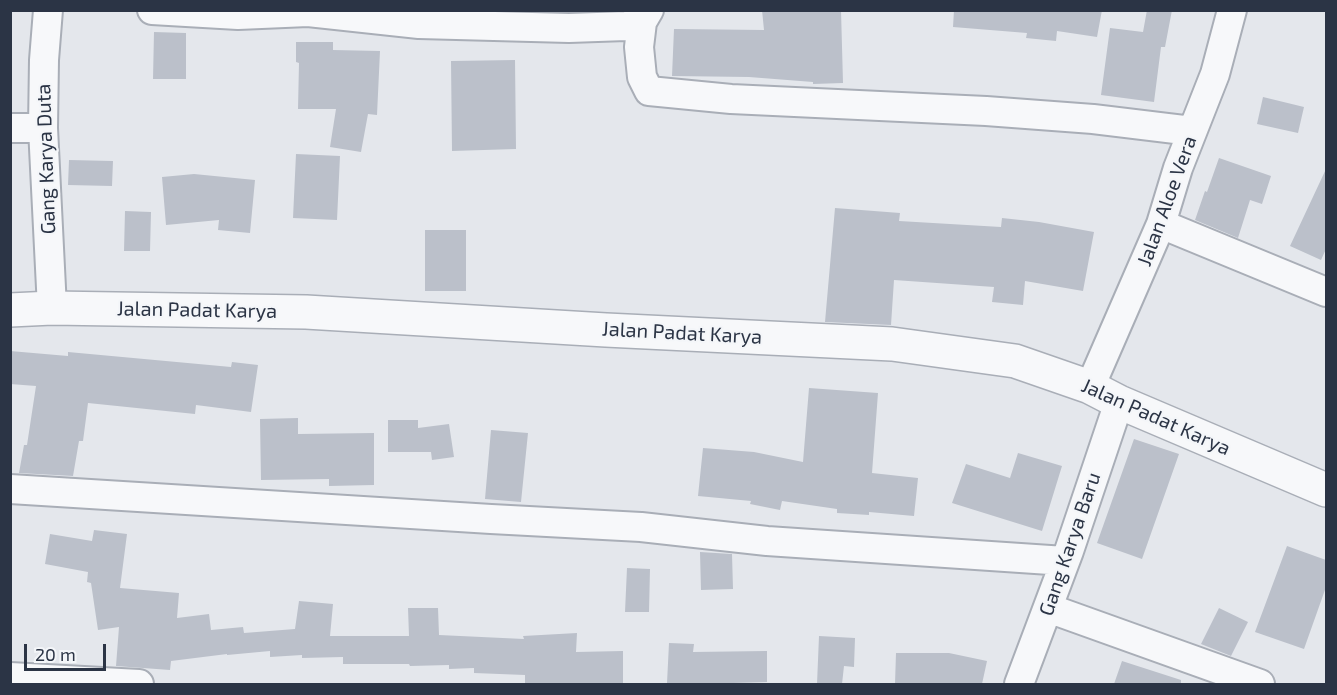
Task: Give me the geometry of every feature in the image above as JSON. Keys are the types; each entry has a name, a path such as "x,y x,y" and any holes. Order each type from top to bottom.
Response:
{"street":[{"name":"Gang Karya Duta","path":"48,10 44,60 43,128 51,308"},
{"path":"152,10 238,15 308,12 419,24 546,27 626,26 646,16"},
{"name":"Jalan Aloe Vera","path":"1090,387 1161,224 1178,168 1215,74 1232,10"},
{"path":"646,16 639,47 642,77 649,91 730,99 1093,119 1192,131"},
{"path":"10,128 43,128"},
{"path":"1161,224 1326,292"},
{"name":"Jalan Padat Karya","path":"10,310 51,308 306,312 892,344 1015,361 1090,387 1119,402 1326,490"},
{"name":"Gang Karya Baru","path":"1019,684 1065,561 1119,402"},
{"path":"10,489 641,527 767,541 1065,561"},
{"path":"1048,608 1260,684"},
{"path":"10,677 139,684"}],"building":[{"path":"762,10 841,10 843,83 813,84 813,82 749,77 672,76 674,29 764,30"},
{"path":"954,10 1102,10 1097,37 1057,31 1056,41 1026,38 1027,33 953,27"},
{"path":"1147,10 1172,10 1165,47 1161,47 1154,102 1101,95 1110,28 1143,32"},
{"path":"154,32 186,33 186,79 153,79"},
{"path":"296,42 333,42 333,50 380,51 377,115 368,114 361,152 330,147 336,109 298,109 299,63 296,62"},
{"path":"515,60 516,149 452,151 451,61"},
{"path":"1263,97 1304,107 1298,133 1257,124"},
{"path":"296,154 340,156 337,220 293,218"},
{"path":"1219,158 1271,176 1262,204 1250,200 1238,238 1195,220"},
{"path":"69,160 113,161 112,186 68,185"},
{"path":"1326,169 1326,249 1321,260 1290,246"},
{"path":"194,174 255,180 250,233 218,230 219,220 166,225 162,177"},
{"path":"835,208 900,213 899,221 1001,227 1002,218 1094,232 1083,291 1025,281 1023,305 992,302 994,287 894,280 891,325 825,322"},
{"path":"125,211 151,212 150,251 124,251"},
{"path":"425,230 466,230 466,291 425,291"},
{"path":"10,351 68,356 68,352 231,367 232,362 258,365 251,412 196,405 195,414 88,403 83,441 79,441 73,476 19,473 24,445 27,445 36,386 10,384"},
{"path":"809,388 878,393 872,473 918,478 914,516 869,512 869,515 837,513 837,509 782,501 780,510 750,504 751,501 698,496 703,448 754,452 803,462"},
{"path":"298,418 298,434 374,433 374,485 329,486 329,479 261,480 260,419"},
{"path":"388,420 418,420 418,428 449,424 454,457 432,460 431,452 388,452"},
{"path":"491,430 528,433 521,502 485,499"},
{"path":"1134,439 1179,454 1142,559 1097,543"},
{"path":"1018,453 1062,466 1042,531 952,503 966,464 1010,478"},
{"path":"94,530 127,534 120,588 179,593 177,618 209,614 211,630 243,627 244,633 295,629 299,601 333,604 330,636 409,636 408,608 438,608 439,635 524,639 523,636 577,633 576,652 623,651 623,684 525,684 525,675 474,673 474,668 449,669 449,665 343,664 343,657 302,658 302,655 270,657 270,651 171,661 170,670 116,666 119,627 98,630 91,583 87,582 88,572 45,564 50,534 92,541"},
{"path":"1287,546 1326,560 1326,587 1304,649 1255,632"},
{"path":"700,552 732,554 733,589 701,590"},
{"path":"627,568 650,569 649,612 625,612"},
{"path":"1219,608 1248,622 1231,656 1201,644"},
{"path":"819,636 855,638 854,667 844,666 842,684 817,684"},
{"path":"669,643 694,644 693,652 767,651 767,682 667,683"},
{"path":"896,653 949,653 987,661 982,684 895,684"},
{"path":"1122,661 1181,680 1181,684 1114,684"}]}
